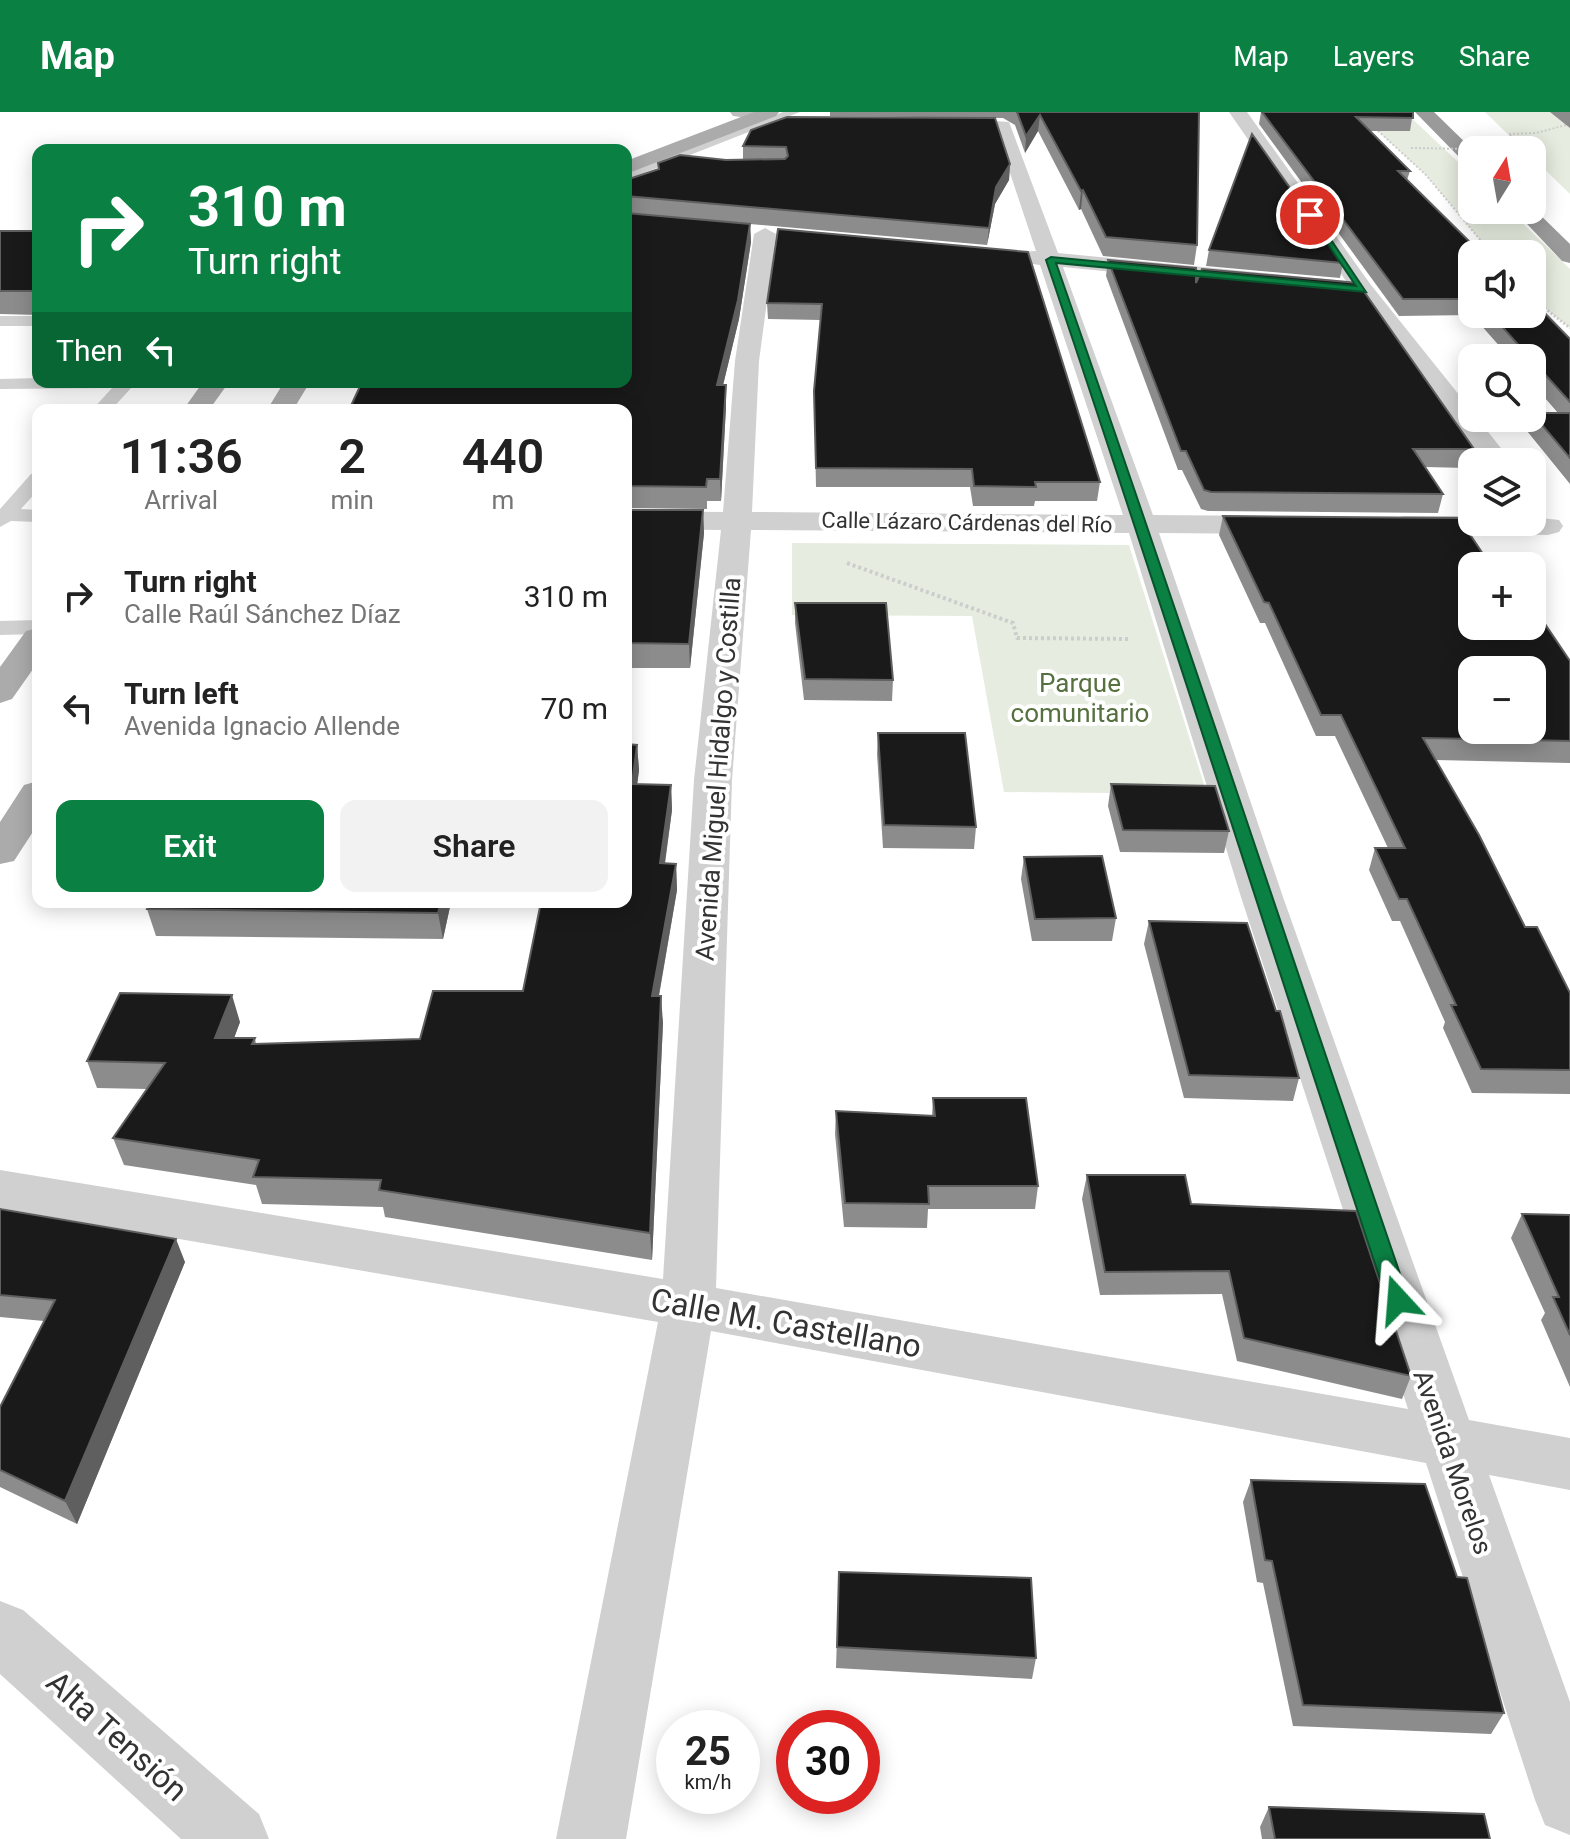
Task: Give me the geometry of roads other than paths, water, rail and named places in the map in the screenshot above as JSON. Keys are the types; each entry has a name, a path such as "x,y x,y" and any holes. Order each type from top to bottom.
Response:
{"highway":[{"path":"1424,112 1458,145"},
{"path":"1538,224 1570,256"}],"main road":[{"path":"632,167 651,163 720,136 735,116"},
{"path":"670,131 735,116 764,117"},
{"path":"0,692 32,647"},
{"path":"0,852 32,802"}],"street":[{"path":"1239,114 1363,290 1487,448"},
{"path":"764,117 846,125"},
{"name":"Avenida Morelos","path":"918,122 1000,125 1051,260 1181,640 1262,897 1570,1800"},
{"name":"Avenida Miguel Hidalgo y Costilla","path":"591,1839 688,1305 713,780 737,520 747,361 765,234"},
{"path":"1007,256 1363,290"},
{"name":"Calle Lázaro Cárdenas del Río","path":"632,520 1312,525"},
{"path":"1375,525 1548,525"},
{"name":"Calle M. Castellano","path":"0,1189 688,1305 1570,1464"},
{"name":"Alta Tensión","path":"0,1632 234,1839"}],"lane":[{"path":"720,136 764,117 794,112"},
{"path":"720,136 742,146"},
{"path":"632,173 651,163 697,167"},
{"path":"0,321 32,321"},
{"path":"0,384 32,383"},
{"path":"107,404 121,388"},
{"path":"2,518 32,485"},
{"path":"2,518 32,516"},
{"path":"0,628 32,627"}],"park label":[{"name":"Parque comunitario","path":"1080,698"}]}
